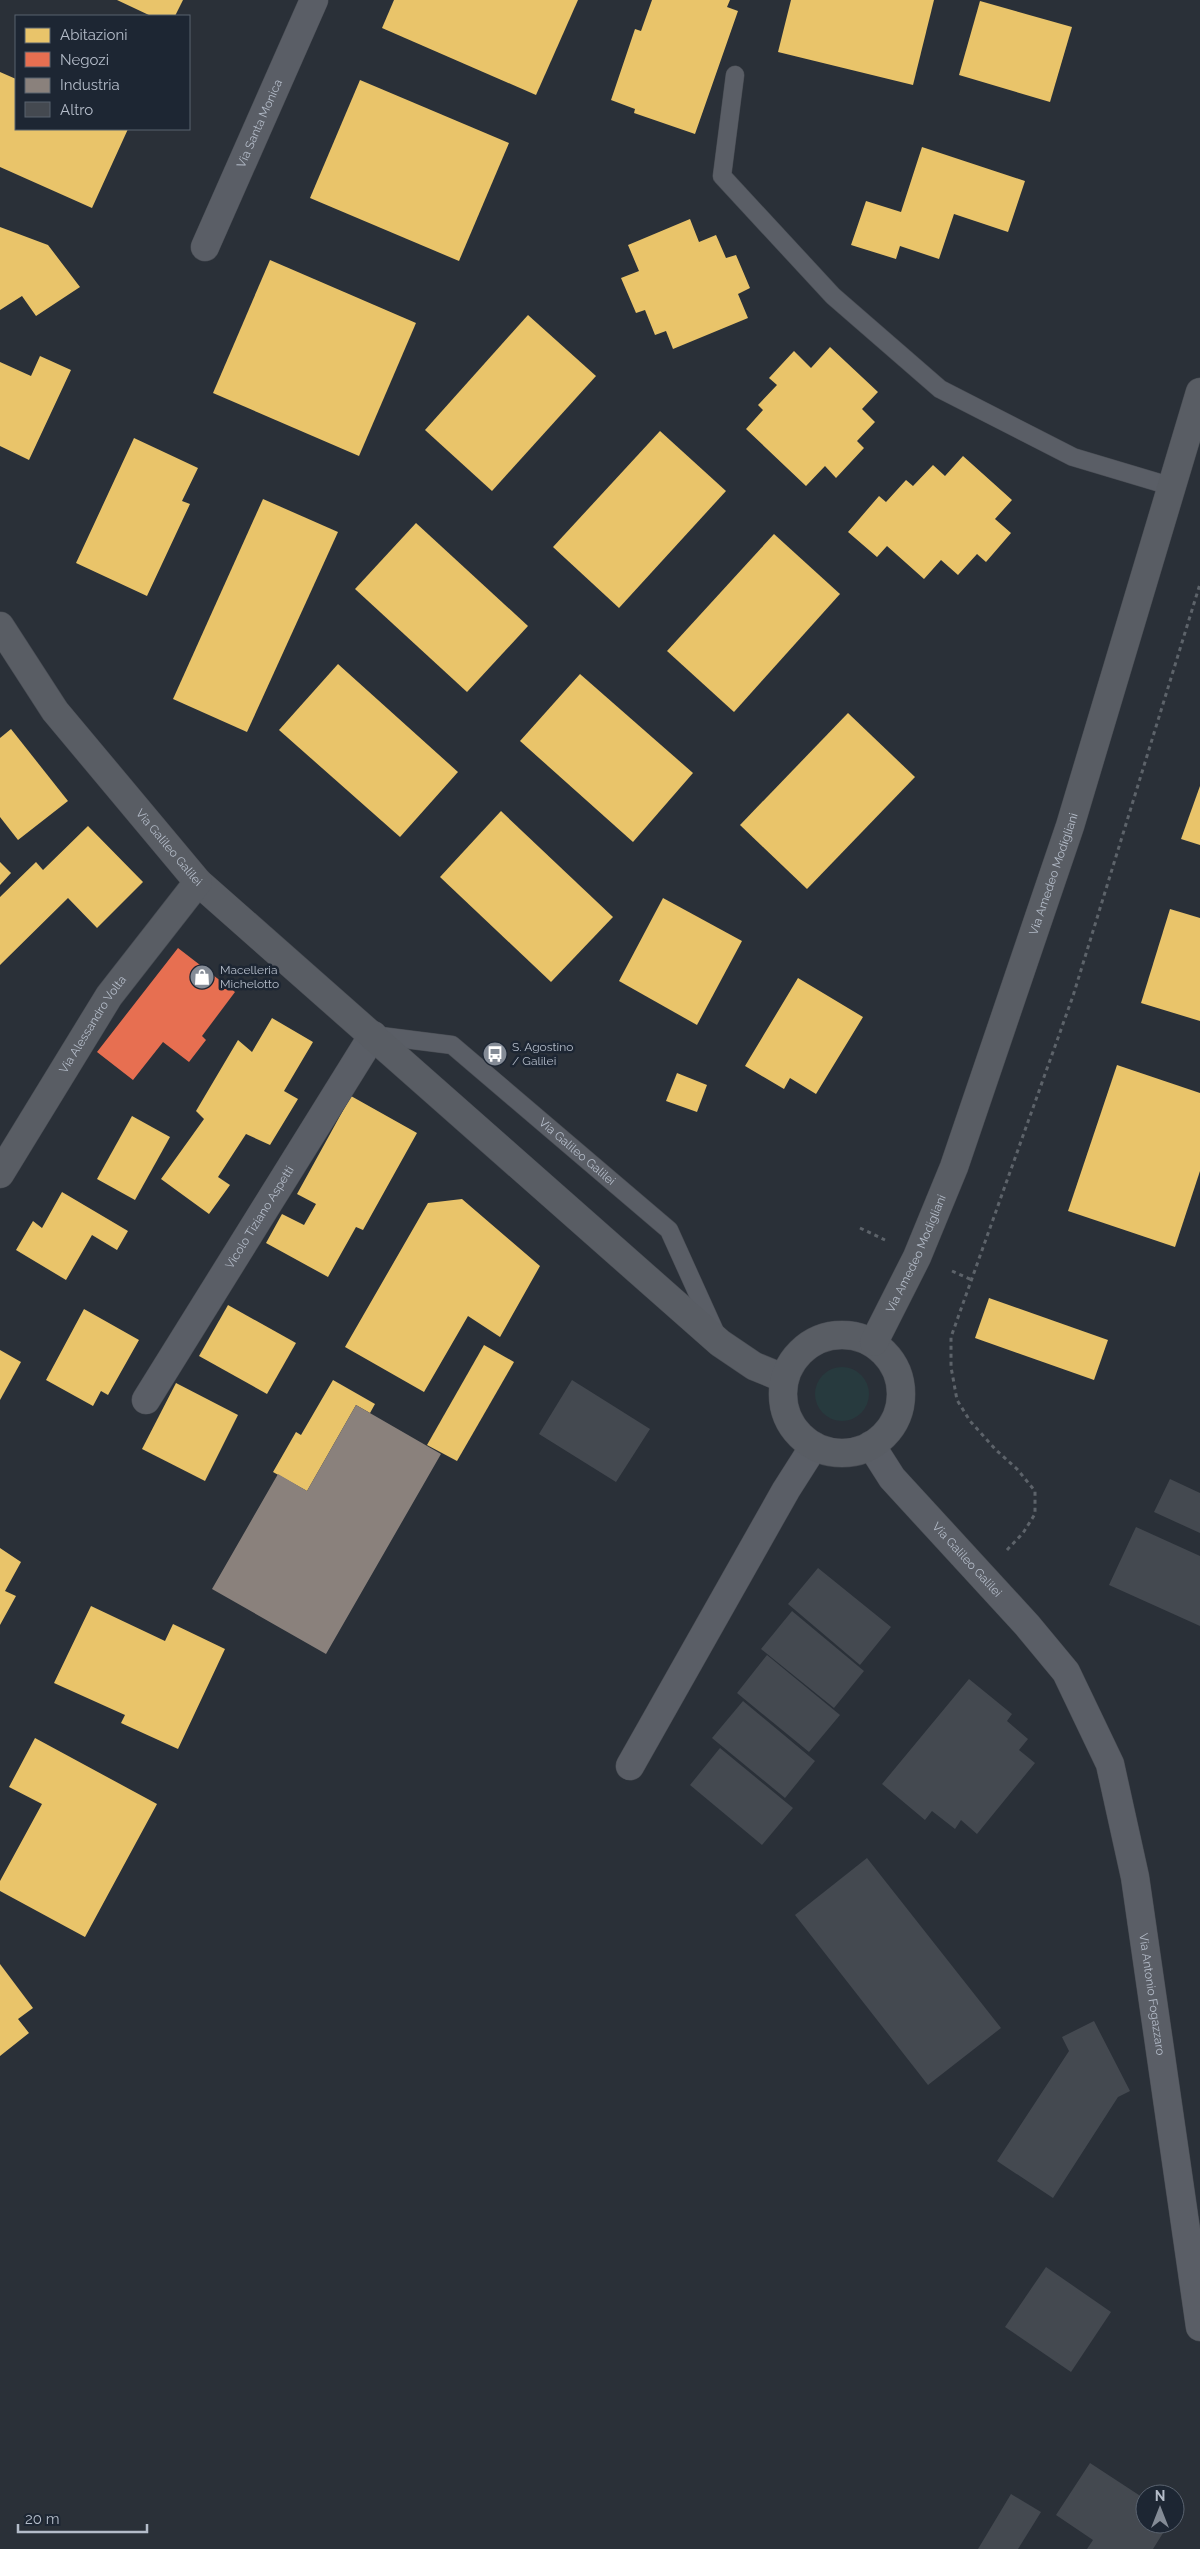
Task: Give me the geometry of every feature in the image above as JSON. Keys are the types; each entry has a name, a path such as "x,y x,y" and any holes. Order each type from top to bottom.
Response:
{"street":[{"name":"Via Santa Monica","path":"205,247 314,0"},
{"name":"Via Amedeo Modigliani","path":"874,1342 917,1257 954,1167 1070,826 1170,486 1200,392"},
{"name":"Via Galileo Galilei","path":"0,626 55,711 198,882 720,1343 754,1366 783,1378"},
{"name":"Via Alessandro Volta","path":"0,1174 109,996 198,882"},
{"name":"Vicolo Tiziano Aspetti","path":"146,1400 373,1035"},
{"path":"839,1334 874,1342 893,1363 901,1382 901,1403 894,1424 871,1445 849,1453 831,1452 814,1446 800,1436 790,1422 784,1406 783,1378 800,1352 818,1340 839,1334"},
{"name":"Via Galileo Galilei","path":"871,1445 892,1478 1027,1625 1066,1672"},
{"path":"630,1766 786,1490 814,1446"},
{"name":"Via Antonio Fogazzaro","path":"1066,1672 1110,1764 1135,1877 1200,2327"}],"lane":[{"path":"735,74 722,176 833,296 940,390 1073,457 1170,486"},
{"name":"Via Galileo Galilei","path":"373,1035 452,1045 669,1230 720,1343"}],"path":[{"path":"1003,1554 1023,1532 1035,1514 1035,1491 1017,1469 996,1450 970,1421 957,1400 951,1368 951,1337 1073,996 1200,584"}],"green space":[{"path":"837,1367 847,1367 857,1371 865,1379 869,1394 865,1409 857,1417 847,1421 837,1421 827,1417 819,1409 815,1399 815,1389 819,1379 827,1371"}],"building: Abitazioni":[{"path":"117,0 183,0 176,15 149,15"},
{"path":"394,0 578,0 536,95 382,28"},
{"path":"652,0 730,0 727,7 738,11 695,134 634,113 635,109 611,100 635,29 641,31"},
{"path":"791,0 934,0 913,85 778,52"},
{"path":"980,1 1072,27 1050,102 959,75"},
{"path":"0,72 15,79 15,130 128,130 92,208 0,167"},
{"path":"360,80 509,143 459,261 310,198"},
{"path":"922,147 1025,181 1008,232 954,214 939,259 900,246 896,259 851,245 866,201 901,212"},
{"path":"690,219 699,242 716,235 726,258 736,255 750,288 738,294 748,318 673,349 666,331 655,335 645,310 636,313 621,278 639,271 628,245"},
{"path":"0,227 48,245 80,287 36,316 22,296 0,310"},
{"path":"270,260 416,323 359,456 213,393"},
{"path":"528,315 596,376 492,491 425,430"},
{"path":"830,347 878,392 862,409 875,422 857,441 864,448 836,478 825,466 806,486 746,429 763,410 758,405 777,385 769,378 794,351 811,368"},
{"path":"40,356 71,370 29,460 0,446 0,362 31,376"},
{"path":"660,431 726,491 619,608 553,547"},
{"path":"134,438 198,468 182,501 190,504 147,596 76,563"},
{"path":"963,456 1012,500 995,519 1011,533 986,562 977,554 958,575 941,560 924,579 887,546 877,557 848,532 879,496 886,502 906,480 913,486 933,465 945,476"},
{"path":"263,499 338,532 247,732 173,699"},
{"path":"416,523 528,626 467,692 355,589"},
{"path":"774,534 840,594 734,712 667,651"},
{"path":"338,664 458,772 400,837 279,730"},
{"path":"580,674 693,773 633,842 520,741"},
{"path":"848,713 915,777 807,889 740,825"},
{"path":"11,729 68,801 18,840 0,817 0,738"},
{"path":"1200,786 1200,845 1181,839"},
{"path":"501,811 613,917 551,982 440,877"},
{"path":"88,826 143,882 97,928 68,898 0,965 0,897 36,862 43,870"},
{"path":"0,862 11,873 0,885"},
{"path":"663,898 742,941 697,1025 619,981"},
{"path":"1170,909 1200,918 1200,1021 1141,1003"},
{"path":"798,978 863,1017 816,1094 790,1078 784,1089 745,1066"},
{"path":"272,1018 313,1042 284,1091 298,1099 270,1145 246,1134 218,1177 230,1185 209,1214 161,1179 204,1119 196,1111 238,1040 252,1052"},
{"path":"1117,1065 1200,1093 1200,1171 1175,1247 1068,1211"},
{"path":"677,1073 707,1085 697,1112 666,1101"},
{"path":"351,1096 417,1133 363,1230 356,1227 328,1277 266,1243 282,1214 304,1225 316,1204 297,1194"},
{"path":"132,1116 170,1137 135,1200 97,1179"},
{"path":"62,1192 128,1231 117,1250 92,1235 66,1280 16,1250 33,1221 42,1228"},
{"path":"462,1199 540,1266 500,1337 468,1316 424,1392 345,1347 428,1203"},
{"path":"989,1298 1108,1340 1094,1380 975,1338"},
{"path":"228,1305 296,1343 267,1394 199,1356"},
{"path":"84,1309 139,1340 108,1395 101,1391 93,1406 46,1380"},
{"path":"484,1345 514,1362 457,1461 427,1445"},
{"path":"0,1350 21,1362 0,1400"},
{"path":"333,1380 375,1404 370,1413 356,1405 307,1491 273,1472 296,1432 301,1435"},
{"path":"176,1383 238,1415 205,1481 142,1449"},
{"path":"0,1548 21,1562 5,1591 16,1596 0,1625"},
{"path":"91,1606 165,1641 173,1624 225,1649 178,1749 121,1723 125,1715 54,1683"},
{"path":"35,1738 157,1804 85,1937 0,1891 0,1881 42,1804 9,1787"},
{"path":"0,1964 33,2008 18,2019 29,2033 0,2056"}],"building: Negozi":[{"path":"178,948 235,992 202,1036 206,1040 189,1062 163,1042 133,1080 97,1052"}],"building: Industria":[{"path":"356,1405 441,1454 326,1654 212,1589 278,1474 307,1491"}],"building: Altro":[{"path":"572,1380 650,1429 616,1482 539,1434"},
{"path":"1170,1479 1200,1493 1200,1533 1154,1512"},
{"path":"1136,1527 1200,1556 1200,1626 1109,1585"},
{"path":"818,1568 891,1627 860,1665 788,1604"},
{"path":"792,1611 864,1671 834,1708 761,1649"},
{"path":"767,1655 840,1715 809,1752 737,1693"},
{"path":"969,1679 1012,1714 1007,1721 1028,1739 1019,1750 1035,1763 977,1834 961,1820 955,1829 932,1811 925,1820 882,1784"},
{"path":"743,1701 815,1761 785,1798 712,1738"},
{"path":"720,1748 793,1808 762,1845 690,1785"},
{"path":"867,1858 1001,2028 928,2085 795,1915"},
{"path":"1094,2021 1130,2091 1118,2097 1053,2198 997,2161 1069,2051 1062,2037"},
{"path":"1046,2267 1111,2312 1071,2372 1005,2327"},
{"path":"1090,2463 1135,2492 1135,2534 1162,2534 1153,2549 1087,2549 1093,2540 1056,2515"},
{"path":"1011,2494 1041,2512 1018,2549 978,2549"}],"place":[{"name":"Macelleria Michelotto","path":"202,977"},
{"name":"S. Agostino / Galilei","path":"495,1054"}]}
